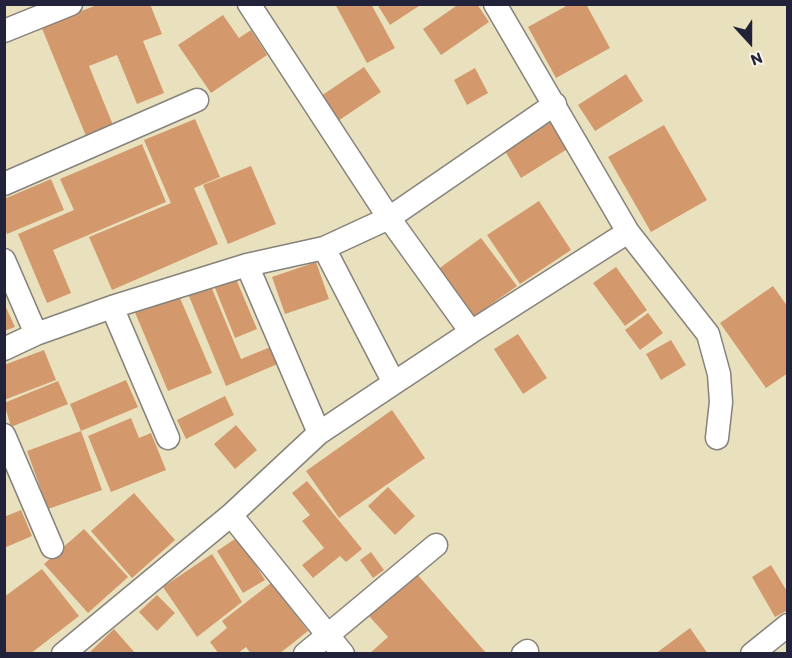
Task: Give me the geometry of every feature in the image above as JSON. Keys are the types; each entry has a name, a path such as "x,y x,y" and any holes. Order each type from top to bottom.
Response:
{"street":[{"path":"4,31 71,4"},
{"path":"249,4 388,218 471,332"},
{"path":"495,4 628,232 708,334 719,374 721,402 717,438"},
{"path":"4,184 197,100"},
{"path":"4,349 36,334 112,307 247,265 324,248 388,218 555,104"},
{"path":"71,651 231,515 319,433 394,382 628,232"},
{"path":"324,248 394,382"},
{"path":"4,260 36,334"},
{"path":"247,265 319,433"},
{"path":"112,307 168,438"},
{"path":"4,435 52,547"},
{"path":"231,515 343,654"},
{"path":"305,654 436,545"},
{"path":"752,654 788,625"}],"building":[{"path":"100,4 150,4 162,34 143,41 164,93 137,104 117,55 89,66 113,125 86,136 41,26"},
{"path":"335,4 371,4 395,48 367,63"},
{"path":"377,4 422,4 390,25"},
{"path":"459,4 477,4 489,22 441,55 423,29"},
{"path":"570,4 586,4 610,48 556,78 528,27"},
{"path":"223,15 239,38 251,30 267,55 211,93 178,45"},
{"path":"364,67 381,92 335,123 318,98"},
{"path":"475,68 488,93 467,105 454,80"},
{"path":"626,74 643,101 595,131 578,105"},
{"path":"549,116 569,148 521,178 502,146"},
{"path":"195,119 220,177 194,188 218,244 112,290 89,237 171,203 144,140"},
{"path":"664,125 707,200 651,232 608,157"},
{"path":"142,144 166,202 53,250 71,293 47,303 18,234 74,210 60,179"},
{"path":"251,166 276,224 228,244 203,185"},
{"path":"51,179 64,210 7,234 4,227 4,199"},
{"path":"539,201 571,250 520,284 487,235"},
{"path":"481,238 517,286 472,318 437,270"},
{"path":"316,262 329,299 285,314 272,277"},
{"path":"616,267 647,310 625,326 593,283"},
{"path":"234,274 257,329 235,338 213,283"},
{"path":"208,279 241,359 273,346 280,363 226,386 186,289"},
{"path":"773,286 788,307 788,373 766,388 720,323"},
{"path":"177,291 212,373 168,391 134,310"},
{"path":"4,303 15,327 4,331"},
{"path":"648,313 663,333 640,350 625,330"},
{"path":"518,334 547,378 523,394 494,349"},
{"path":"671,340 686,365 661,380 646,354"},
{"path":"44,350 56,380 4,400 4,365"},
{"path":"126,380 138,407 81,431 70,404"},
{"path":"58,381 68,404 11,427 4,403"},
{"path":"225,396 234,415 186,439 177,420"},
{"path":"392,410 425,458 339,518 306,471"},
{"path":"131,418 139,438 151,433 166,470 111,492 88,436"},
{"path":"236,425 257,450 235,469 214,444"},
{"path":"81,431 102,490 48,509 27,451"},
{"path":"307,481 362,549 346,562 340,556 313,578 302,565 324,548 302,521 310,515 292,493"},
{"path":"388,487 415,516 395,535 368,506"},
{"path":"134,493 175,540 132,578 91,531"},
{"path":"21,510 32,536 4,548 4,517"},
{"path":"84,529 128,577 88,613 44,564"},
{"path":"238,537 265,580 243,593 217,551"},
{"path":"371,552 384,570 373,578 360,560"},
{"path":"212,554 242,602 197,637 163,587"},
{"path":"771,565 788,593 788,610 775,617 752,577"},
{"path":"42,569 79,616 30,654 4,654 4,597"},
{"path":"416,573 487,654 369,654 388,637 368,615"},
{"path":"271,583 308,631 279,654 251,654 246,647 237,654 219,654 210,642 227,628 222,621"},
{"path":"157,595 175,613 157,631 139,612"},
{"path":"690,628 708,654 655,654"},
{"path":"114,629 136,654 91,654 90,652"}]}
